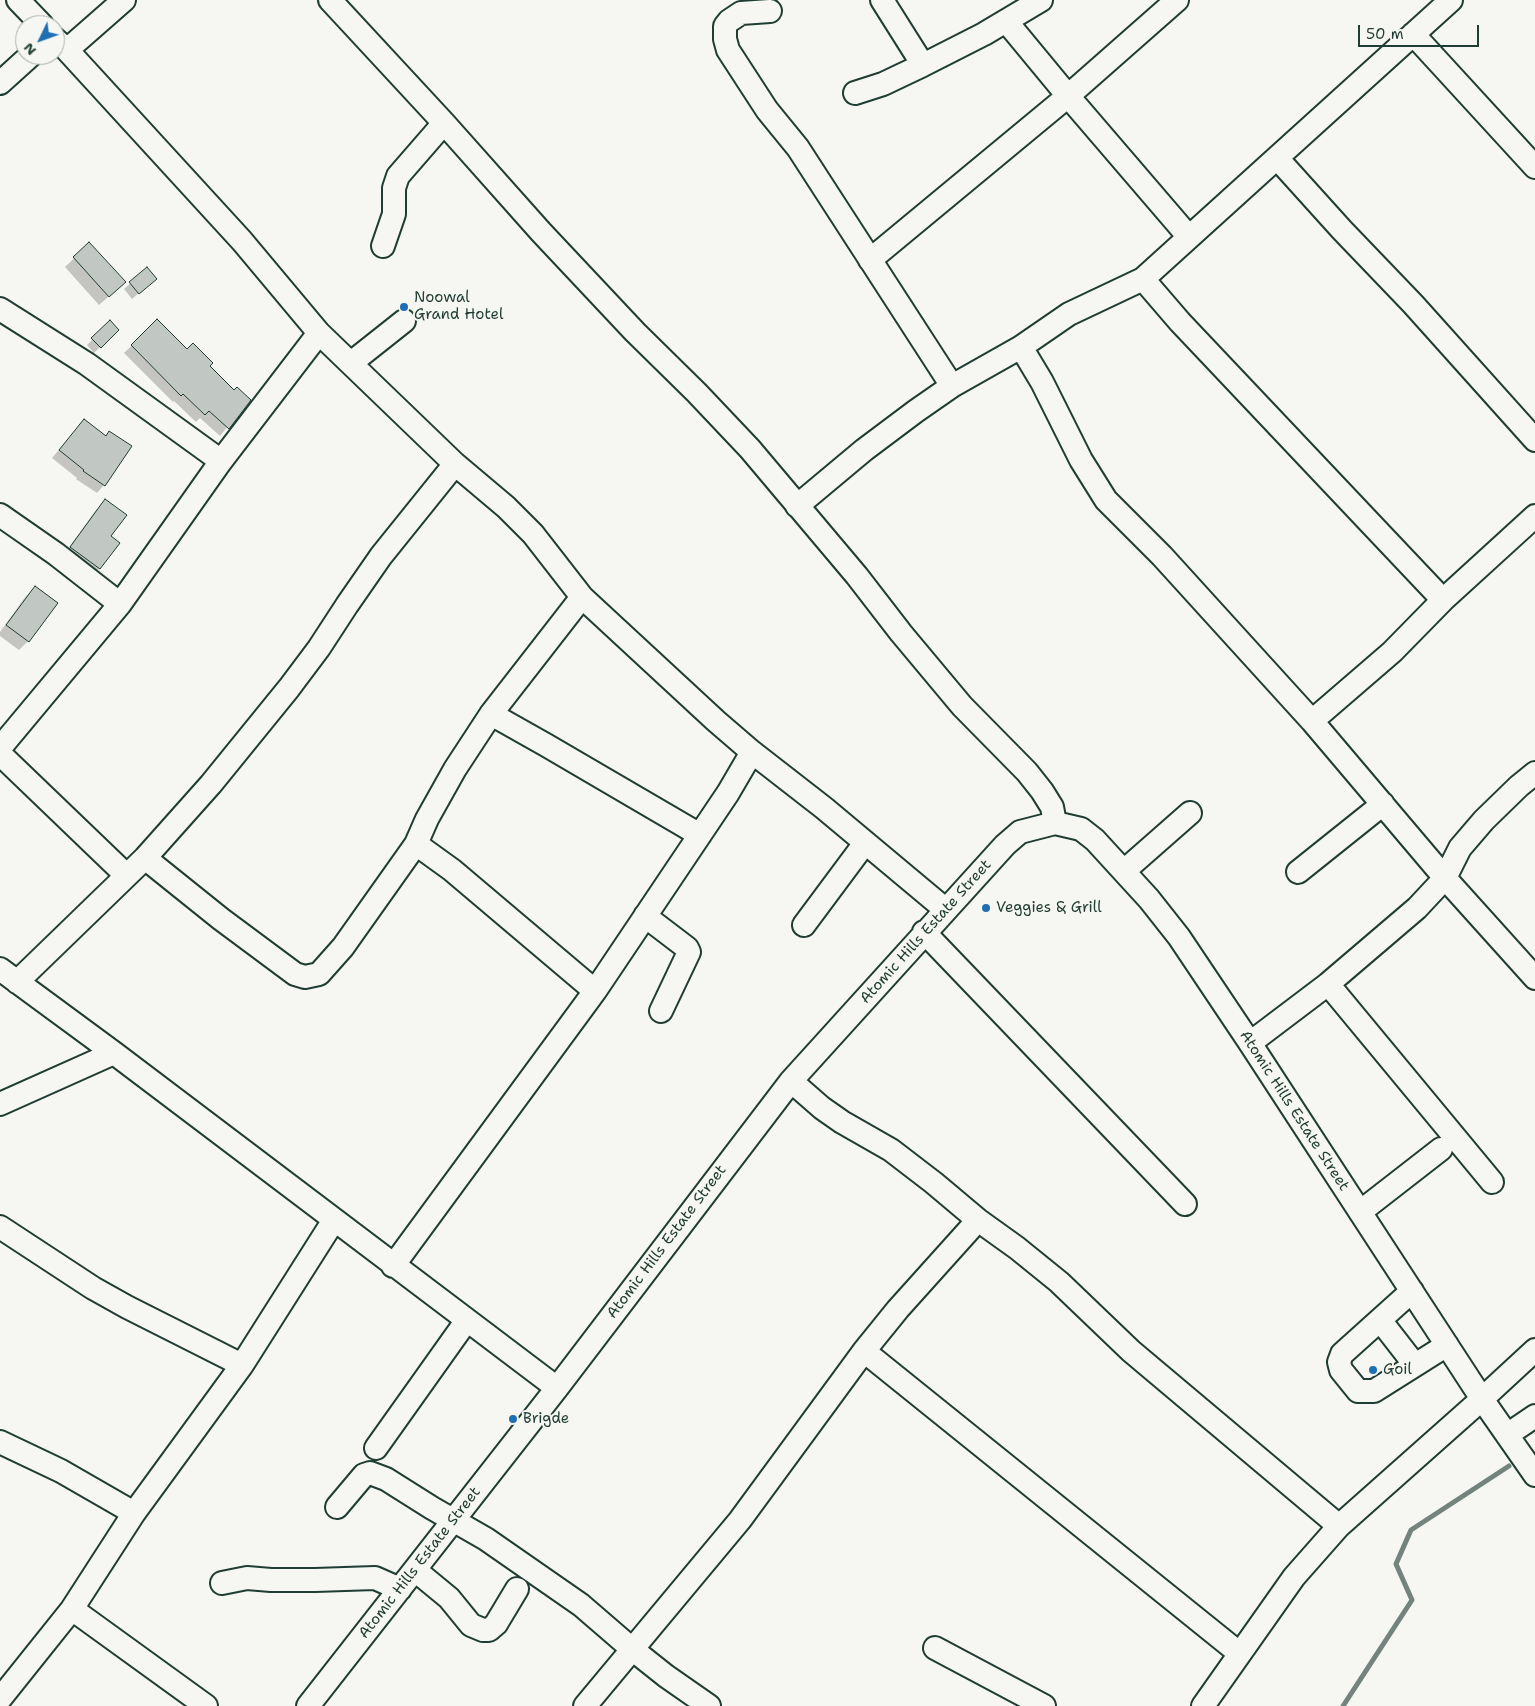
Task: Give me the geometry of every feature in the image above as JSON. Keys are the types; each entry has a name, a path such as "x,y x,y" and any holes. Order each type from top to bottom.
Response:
{"street":[{"path":"18,0 32,15"},
{"path":"65,41 124,0"},
{"path":"330,0 554,246 750,449 857,576 901,634 962,706 1027,772 1052,807 1055,823"},
{"path":"882,0 922,65"},
{"path":"855,93 883,84 922,65 984,34 1041,0"},
{"path":"870,260 1068,96 1177,0"},
{"path":"797,506 872,445 952,386 1022,347 1070,314 1143,279 1451,0"},
{"path":"770,11 741,13 729,21 725,26 725,39 728,50 766,110 798,148 952,386"},
{"path":"1006,21 1189,237"},
{"path":"1413,34 1535,167"},
{"path":"65,48 242,241 319,333 455,464 533,534 582,597 752,752 824,808 946,910"},
{"path":"0,83 20,65"},
{"path":"383,246 394,214 394,188 398,176 444,123"},
{"path":"1277,158 1342,230 1413,304 1535,440"},
{"path":"1143,279 1194,337 1442,600"},
{"path":"0,309 87,364 221,461"},
{"path":"351,363 404,322"},
{"path":"0,748 120,604 221,461 319,333"},
{"path":"1022,347 1042,382 1081,460 1106,500 1162,556 1312,721 1446,878 1535,978"},
{"path":"455,464 382,556 289,688 211,784 145,858 9,976 114,1053 393,1266 557,1388"},
{"path":"0,515 56,554 120,604"},
{"path":"1312,721 1392,652 1442,600 1535,516"},
{"path":"145,858 221,919 295,974 305,977 319,974 343,947 416,844 427,819 455,770 491,714 582,597"},
{"path":"491,714 700,835"},
{"path":"393,1266 595,991 728,794 752,752"},
{"path":"0,754 126,875"},
{"path":"1250,1044 1328,984 1417,908 1446,878 1460,848 1478,827 1519,786 1535,773"},
{"path":"1298,872 1383,804"},
{"path":"1124,871 1190,813"},
{"name":"Atomic Hills Estate Street","path":"308,1706 557,1388 791,1081 1005,844 1020,832 1055,823 1081,829 1095,840 1149,898 1179,937 1482,1399 1535,1475"},
{"path":"804,925 865,843"},
{"path":"416,844 452,870 595,991"},
{"path":"645,916 687,948 689,952 661,1011"},
{"path":"924,932 1184,1204"},
{"path":"1328,984 1492,1182"},
{"path":"0,1104 114,1053"},
{"path":"791,1081 822,1108 842,1122 891,1150 978,1220 1017,1248 1058,1282 1131,1351 1339,1526"},
{"path":"1360,1212 1441,1149"},
{"path":"0,1699 72,1609 134,1513 242,1365 334,1220"},
{"path":"585,1706 740,1520 864,1351 898,1309 978,1220"},
{"path":"0,1228 93,1288 242,1365"},
{"path":"1412,1292 1342,1354 1339,1362 1341,1370 1358,1391 1374,1391 1447,1345"},
{"path":"376,1448 467,1320"},
{"path":"1380,1320 1415,1365"},
{"path":"1203,1706 1294,1577 1339,1526 1535,1350"},
{"path":"864,1351 1240,1652"},
{"path":"1507,1435 1535,1416"},
{"path":"0,1442 61,1471 134,1513"},
{"path":"337,1507 360,1478 370,1473 386,1479 486,1539 581,1605 632,1649 709,1706"},
{"path":"415,1570 448,1598 471,1625 483,1630 489,1630 496,1624 517,1589"},
{"path":"222,1583 247,1578 315,1580 375,1578 400,1588"},
{"path":"72,1609 206,1706"},
{"path":"935,1648 1044,1706"}],"building":[{"path":"89,242 126,282 109,297 73,257"},
{"path":"147,267 157,279 139,294 129,282"},
{"path":"157,319 187,349 193,343 213,363 210,366 234,390 237,387 251,400 229,429 209,411 205,415 183,394 181,396 131,345"},
{"path":"110,320 119,330 101,348 91,338"},
{"path":"84,419 106,436 109,431 132,446 105,486 83,471 59,450"},
{"path":"105,499 127,515 111,536 120,543 100,569 70,547"},
{"path":"35,586 58,603 29,642 6,625"}],"waterway":[{"path":"1343,1706 1412,1600 1396,1564 1411,1530 1509,1466"}],"place":[{"name":"Noowal Grand Hotel","path":"404,307"},
{"name":"Veggies & Grill","path":"986,908"},
{"name":"Goil","path":"1373,1370"},
{"name":"Brigde","path":"513,1419"}]}
